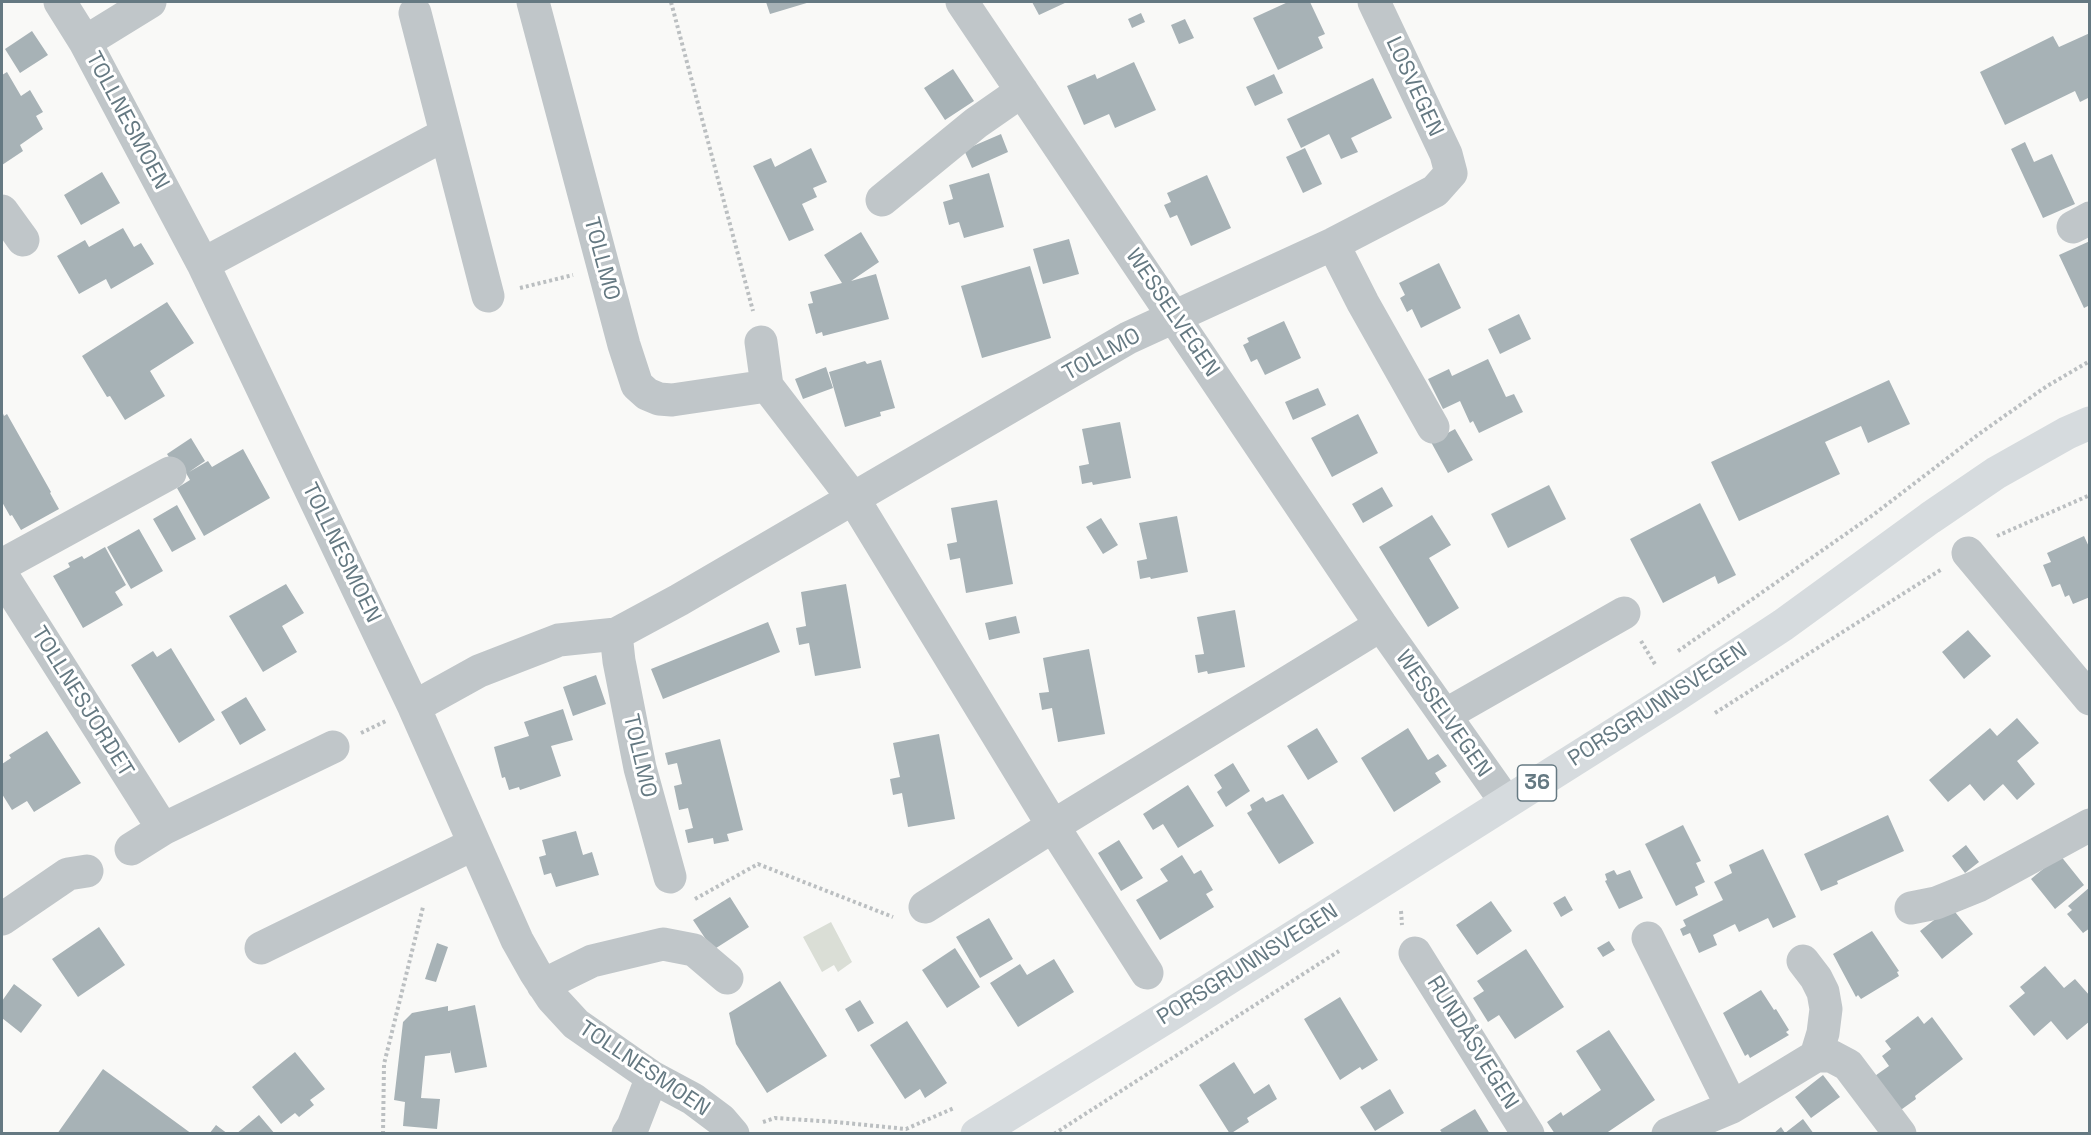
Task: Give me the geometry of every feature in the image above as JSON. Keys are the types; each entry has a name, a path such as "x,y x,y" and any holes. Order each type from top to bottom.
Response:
{"highway":[{"name":"PORSGRUNNSVEGEN","path":"977,1134 1675,696 1783,625 1996,473 2067,433 2090,423"}],"street":[{"name":"TOLLNESMOEN","path":"60,2 85,42 202,264 414,707 517,940 543,985 576,1024 652,1077 693,1099 721,1120 733,1134"},
{"name":"TOLLNESMOEN","path":"85,42 150,2"},
{"name":"TOLLMO","path":"533,2 603,268 637,385 646,394 659,399 672,400 767,386"},
{"name":"WESSELVEGEN","path":"962,2 1381,625 1506,802"},
{"name":"LOSVEGEN","path":"1374,2 1446,154 1451,173"},
{"path":"415,13 488,296"},
{"path":"882,200 976,123 1023,90"},
{"path":"202,264 446,134"},
{"name":"TOLLMO","path":"414,707 479,671 559,640 616,634 679,600 1128,338 1333,244 1435,191 1451,173"},
{"path":"2,211 23,240"},
{"path":"1333,244 1363,303 1433,427"},
{"path":"761,342 767,386 853,498 1053,826 1147,973"},
{"path":"2,565 170,472"},
{"path":"1968,553 2090,699"},
{"name":"TOLLNESJORDET","path":"2,575 163,829"},
{"path":"1444,715 1623,613"},
{"path":"925,907 1381,625"},
{"name":"TOLLMO","path":"616,634 619,661 640,768 670,877"},
{"path":"130,849 163,829 333,747"},
{"path":"1911,908 1936,903 1978,886 2090,825"},
{"path":"261,948 474,844"},
{"path":"2,919 68,874 87,871"},
{"path":"1648,938 1732,1107"},
{"path":"543,985 591,962 663,944 694,950 727,978"},
{"name":"RUNDÅSVEGEN","path":"1415,953 1528,1134"},
{"path":"1803,961 1823,992 1826,1009 1823,1033 1816,1056"},
{"path":"1691,1130 1816,1056 1831,1056 1848,1065 1900,1134"},
{"path":"628,1134 652,1077"}],"path":[{"path":"671,2 761,342"},
{"path":"488,296 603,268"},
{"path":"1674,654 1873,515 1979,434 2047,386 2090,361"},
{"path":"1706,719 2005,531 2090,495"},
{"path":"1665,660 1656,666 1675,696"},
{"path":"333,747 414,707"},
{"path":"663,944 676,910 758,864 897,918 925,907"},
{"path":"383,1134 384,1064 395,1013 418,933 431,865"},
{"path":"1391,917 1410,905"},
{"path":"1054,1134 1341,950"},
{"path":"764,1121 775,1118 906,1129 958,1106"},
{"path":"906,1129 909,1134"}],"shaded area":[{"path":"831,922 852,962 838,972 834,965 822,972 803,937"}],"building":[{"path":"766,2 810,2 770,14"},
{"path":"1032,2 1067,2 1039,15"},
{"path":"1288,2 1310,2 1325,34 1318,37 1323,48 1278,70 1253,18"},
{"path":"1141,13 1145,22 1132,28 1128,19"},
{"path":"1185,19 1194,38 1179,44 1171,25"},
{"path":"32,31 48,55 20,73 5,49"},
{"path":"2090,33 2090,97 2080,102 2075,91 2005,125 1980,72 2053,36 2059,47"},
{"path":"1134,62 1156,110 1115,128 1109,114 1084,125 1067,86 1095,74 1097,79"},
{"path":"953,69 974,101 945,120 924,88"},
{"path":"7,72 21,96 30,90 43,112 36,116 43,129 20,145 23,151 2,165 2,75"},
{"path":"1274,74 1283,93 1255,106 1246,87"},
{"path":"1373,78 1392,118 1351,138 1358,152 1341,159 1329,134 1301,148 1287,119"},
{"path":"1001,134 1008,152 972,168 964,150"},
{"path":"2025,142 2034,162 2052,154 2075,204 2043,218 2011,149"},
{"path":"811,148 827,182 813,188 817,197 802,204 814,230 789,241 753,166 771,158 775,167"},
{"path":"1305,148 1322,184 1303,193 1286,157"},
{"path":"102,172 120,203 81,225 64,195"},
{"path":"989,173 1004,227 964,238 959,222 949,225 943,202 953,199 949,185"},
{"path":"1207,175 1231,228 1191,246 1177,215 1170,218 1164,205 1171,202 1167,193"},
{"path":"123,228 134,247 141,243 154,264 111,289 106,279 79,294 57,256 85,240 89,247"},
{"path":"861,232 879,262 851,281 876,274 889,319 823,336 822,332 816,334 808,304 813,303 810,292 842,283 824,255"},
{"path":"1069,239 1079,274 1043,284 1033,249"},
{"path":"2090,241 2090,305 2084,308 2059,255"},
{"path":"1439,263 1461,308 1421,328 1412,309 1407,312 1400,298 1405,295 1399,283"},
{"path":"1030,266 1051,338 982,358 961,286"},
{"path":"167,302 194,343 150,371 165,396 125,420 110,396 107,397 82,356"},
{"path":"1519,314 1531,339 1500,354 1488,329"},
{"path":"1284,321 1301,358 1265,375 1257,359 1251,362 1243,345 1249,342 1247,338"},
{"path":"1488,359 1506,397 1514,394 1523,412 1479,433 1473,421 1470,423 1460,401 1443,409 1428,379 1449,369 1452,376"},
{"path":"881,360 895,408 880,412 881,416 845,427 829,372 865,361 867,364"},
{"path":"826,367 833,388 803,399 795,379"},
{"path":"1889,380 1910,424 1868,443 1861,426 1825,442 1840,474 1739,521 1711,462"},
{"path":"1318,388 1326,405 1293,420 1285,402"},
{"path":"2,411 4,416 7,414 59,509 21,530 2,502"},
{"path":"1358,414 1378,453 1332,477 1311,438"},
{"path":"1120,422 1131,478 1093,485 1092,482 1082,484 1079,466 1089,464 1082,429"},
{"path":"1455,429 1473,460 1448,473 1431,442"},
{"path":"191,438 205,461 189,472 208,461 212,467 243,449 270,498 204,536 177,488 190,480 186,473 181,476 167,454"},
{"path":"1549,485 1566,519 1508,548 1491,514"},
{"path":"1382,487 1393,506 1363,523 1352,504"},
{"path":"997,500 1013,584 966,593 960,558 950,560 947,544 957,542 951,508"},
{"path":"1700,503 1736,575 1718,584 1715,576 1663,603 1630,539"},
{"path":"177,505 196,539 172,552 153,519"},
{"path":"1432,515 1451,545 1429,558 1459,608 1428,627 1379,547"},
{"path":"1177,516 1188,572 1140,579 1137,561 1147,559 1139,523"},
{"path":"1101,518 1118,545 1103,554 1086,527"},
{"path":"139,529 163,571 131,589 107,547"},
{"path":"2084,536 2090,549 2090,597 2073,604 2069,595 2065,597 2060,584 2052,587 2043,565 2051,562 2047,553"},
{"path":"105,547 126,585 115,592 123,605 83,628 53,576 70,567 68,563 82,556 84,559"},
{"path":"286,584 304,613 282,626 297,652 263,672 229,616"},
{"path":"846,584 861,668 815,676 809,643 799,645 796,628 806,626 801,592"},
{"path":"1235,610 1245,667 1208,674 1207,671 1198,673 1195,655 1204,654 1197,617"},
{"path":"1016,616 1020,633 989,640 985,623"},
{"path":"768,622 780,652 663,699 651,669"},
{"path":"1968,630 1991,656 1964,679 1942,652"},
{"path":"171,648 215,720 179,743 131,665 153,651 157,657"},
{"path":"1089,649 1105,734 1058,742 1052,708 1042,710 1039,693 1049,692 1043,658"},
{"path":"596,675 606,704 573,716 563,687"},
{"path":"246,697 266,730 240,745 221,712"},
{"path":"563,709 573,740 551,746 561,776 520,790 519,787 509,790 505,777 502,778 494,747 529,736 524,722"},
{"path":"2017,718 2039,743 2017,761 2035,784 2017,800 2003,784 1984,801 1970,784 1948,802 1929,780 1990,728 1997,736"},
{"path":"1317,728 1338,762 1308,780 1287,746"},
{"path":"1408,728 1428,760 1438,754 1447,766 1435,773 1441,782 1394,812 1361,758"},
{"path":"47,731 81,783 34,812 27,801 12,810 2,794 2,764 11,758 9,755"},
{"path":"939,734 955,819 908,827 902,793 893,795 890,779 900,777 893,743"},
{"path":"720,739 743,830 727,834 729,841 714,844 713,838 688,843 685,830 693,828 688,808 679,810 674,786 682,784 677,763 668,765 665,753"},
{"path":"1233,763 1250,791 1226,807 1217,792 1222,788 1214,775"},
{"path":"1188,785 1214,826 1178,848 1163,824 1153,830 1143,814"},
{"path":"1283,794 1314,843 1279,864 1247,813 1252,810 1250,805 1263,797 1266,802"},
{"path":"1888,815 1904,851 1837,881 1838,884 1821,891 1804,854"},
{"path":"1683,825 1701,861 1696,863 1705,882 1695,887 1698,895 1676,906 1645,844"},
{"path":"576,831 583,855 592,852 599,875 556,887 551,873 544,875 539,857 546,855 542,840"},
{"path":"1119,840 1143,878 1121,891 1098,853"},
{"path":"1966,845 1979,862 1965,873 1952,856"},
{"path":"1763,849 1796,917 1773,928 1768,918 1739,932 1735,924 1713,935 1717,945 1699,953 1690,933 1683,936 1680,929 1686,926 1683,920 1723,900 1714,882 1732,873 1729,865"},
{"path":"1182,855 1194,874 1201,870 1213,890 1206,894 1214,907 1160,940 1136,900 1168,881 1160,869"},
{"path":"2060,855 2084,885 2055,909 2031,879"},
{"path":"1614,870 1617,875 1630,870 1643,898 1619,909 1605,881 1607,880 1605,874"},
{"path":"2090,887 2090,928 2083,933 2067,914 2072,910 2068,906"},
{"path":"1565,896 1573,910 1561,917 1553,903"},
{"path":"730,897 749,927 713,950 693,920"},
{"path":"1491,901 1512,931 1477,955 1456,925"},
{"path":"1951,907 1973,934 1942,959 1920,931"},
{"path":"989,918 1013,959 980,978 956,937"},
{"path":"99,927 125,965 78,997 52,959"},
{"path":"1872,931 1899,971 1897,972 1899,976 1861,999 1858,995 1856,997 1833,954"},
{"path":"1609,941 1615,950 1603,957 1597,948"},
{"path":"437,943 448,947 436,982 425,979"},
{"path":"955,948 980,987 947,1008 922,970"},
{"path":"1526,949 1564,1007 1515,1039 1499,1015 1488,1022 1473,998 1484,991 1477,981"},
{"path":"1054,959 1074,992 1018,1027 990,983 1020,964 1027,975"},
{"path":"2045,966 2064,988 2075,979 2090,996 2090,1021 2067,1040 2051,1021 2034,1036 2009,1006 2025,993 2020,987"},
{"path":"780,981 827,1056 767,1093 736,1044 729,1013"},
{"path":"14,984 42,1005 21,1033 2,1018 2,1001"},
{"path":"1761,990 1774,1010 1776,1009 1789,1030 1786,1032 1789,1035 1750,1058 1748,1054 1745,1056 1723,1013"},
{"path":"1340,997 1378,1060 1362,1070 1360,1067 1340,1080 1304,1019"},
{"path":"860,1000 874,1023 858,1032 845,1009"},
{"path":"475,1005 487,1067 455,1073 450,1050 450,1053 425,1056 421,1098 440,1099 437,1129 403,1126 405,1102 394,1100 403,1022 412,1013 448,1006 448,1011"},
{"path":"1918,1016 1924,1024 1932,1017 1963,1059 1898,1112 1872,1078 1889,1066 1882,1056 1891,1049 1885,1041"},
{"path":"907,1021 947,1083 925,1098 920,1089 905,1099 870,1045"},
{"path":"1609,1030 1655,1100 1605,1134 1555,1134 1547,1122 1561,1112 1563,1116 1601,1090 1576,1051"},
{"path":"295,1052 325,1089 310,1100 314,1105 299,1117 295,1113 281,1124 252,1087"},
{"path":"1234,1062 1254,1094 1269,1084 1277,1099 1247,1118 1249,1122 1230,1134 1199,1085"},
{"path":"103,1069 192,1134 57,1134"},
{"path":"1823,1075 1840,1097 1811,1118 1795,1097"},
{"path":"1390,1089 1404,1113 1375,1131 1360,1107"},
{"path":"1475,1109 1490,1134 1443,1134 1440,1130"},
{"path":"259,1115 275,1134 236,1134"},
{"path":"1803,1119 1814,1134 1773,1134 1781,1127 1785,1133"},
{"path":"216,1125 228,1134 209,1134"}]}
